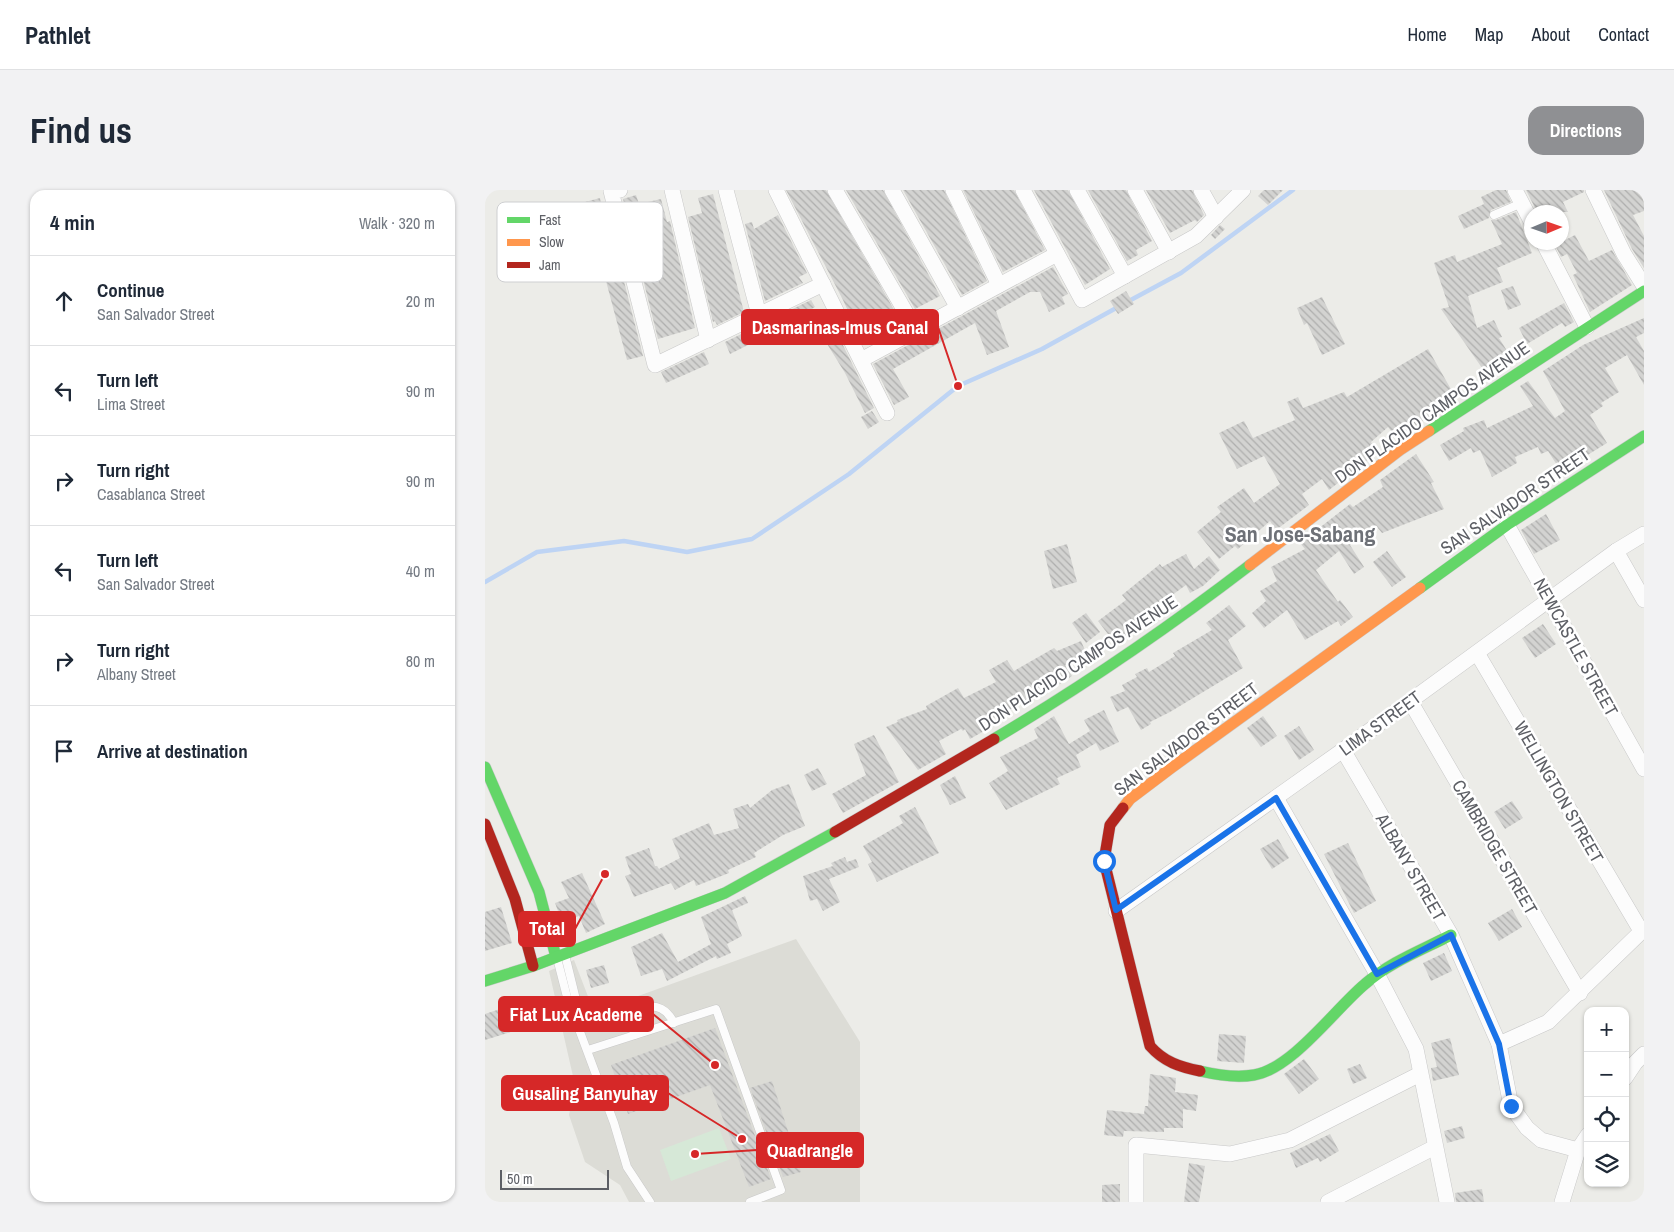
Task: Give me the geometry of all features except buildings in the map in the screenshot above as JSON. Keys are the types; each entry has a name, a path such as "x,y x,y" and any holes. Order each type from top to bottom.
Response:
{"street":[{"path":"672,190 707,340"},
{"path":"726,190 759,315"},
{"path":"776,190 887,413"},
{"path":"835,190 916,330"},
{"path":"892,190 958,308"},
{"path":"953,190 999,285"},
{"path":"1023,190 1082,300 1196,236 1243,190"},
{"path":"1077,190 1125,276"},
{"path":"1135,190 1169,252"},
{"path":"1201,190 1216,217"},
{"path":"1593,190 1624,254 1644,286"},
{"path":"1547,250 1587,327"},
{"path":"861,360 1057,254"},
{"path":"636,282 655,365 823,284"},
{"name":"DON PLACIDO CAMPOS AVENUE","path":"485,981 561,956 725,893 888,802 1043,710 1183,617 1400,450 1644,291"},
{"name":"SAN SALVADOR STREET","path":"1451,935 1377,974 1349,998 1288,1058 1257,1075 1219,1075 1181,1067 1159,1058 1150,1046 1104,861 1110,825 1130,799 1507,525 1644,436"},
{"name":"NEWCASTLE STREET","path":"1507,525 1644,768"},
{"name":"LIMA STREET","path":"1116,910 1276,798 1616,552 1644,534"},
{"path":"1616,552 1644,600"},
{"name":"WELLINGTON STREET","path":"1477,653 1642,930"},
{"name":"CAMBRIDGE STREET","path":"1410,702 1580,994"},
{"name":"ALBANY STREET","path":"1343,750 1451,935 1499,1044 1511,1106 1527,1128 1541,1140 1578,1150"},
{"path":"485,767 539,892 561,956"},
{"path":"1276,798 1377,974 1416,1049 1447,1202"},
{"path":"485,824 515,899 533,966"},
{"path":"1499,1044 1548,1022 1580,994 1642,930"},
{"path":"1629,1073 1644,1054"},
{"path":"1136,1202 1136,1145 1230,1154 1291,1140 1420,1074"},
{"path":"1562,1202 1578,1150 1584,1141"},
{"path":"1328,1202 1435,1147"}],"lane":[{"path":"1494,215 1519,197"},
{"path":"561,956 567,997 588,1050 627,1167 650,1202"},
{"path":"634,1035 633,1024 637,1013 647,1007 659,1006 669,1012 674,1022"},
{"path":"588,1050 716,1009 781,1190 750,1202"}],"shaded area":[{"path":"796,939 860,1042 860,1202 629,1202 620,1185 585,1162 569,1115 575,1085 549,971 574,960 594,1012"}],"green space":[{"path":"719,1128 731,1159 671,1181 660,1150"}],"waterway":[{"path":"1127,302 1181,273 1293,190"},
{"path":"485,582 537,552 624,541 687,552 752,539 849,474 958,386 1042,349 1118,307"}],"traffic: fast":[{"path":"1429,431 1644,291"},
{"path":"1420,588 1507,525 1644,436"},
{"path":"994,739 1125,656 1250,565"},
{"path":"485,767 539,892 556,957"},
{"path":"485,981 533,966 725,893 835,832"},
{"path":"1200,1071 1220,1075 1254,1075 1283,1062 1313,1037 1353,995 1375,976 1407,957 1451,935"}],"traffic: slow":[{"path":"1250,565 1400,450 1429,431"},
{"path":"1123,808 1130,799 1171,768 1420,588"}],"traffic: jam":[{"path":"835,832 994,739"},
{"path":"1123,808 1110,825 1104,861 1150,1046 1155,1052 1173,1063 1200,1071"},
{"path":"485,824 515,899 533,966"}],"place":[{"name":"Dasmarinas-Imus Canal","path":"958,386"},
{"name":"Total","path":"605,874"},
{"name":"Fiat Lux Academe","path":"715,1065"},
{"name":"Gusaling Banyuhay","path":"742,1139"},
{"name":"Quadrangle","path":"695,1154"}],"district":[{"name":"San Jose-Sabang","path":"1300,534"}],"route":[{"path":"1104,861 1116,910 1276,798 1377,974 1451,935 1499,1044 1511,1106"}]}
